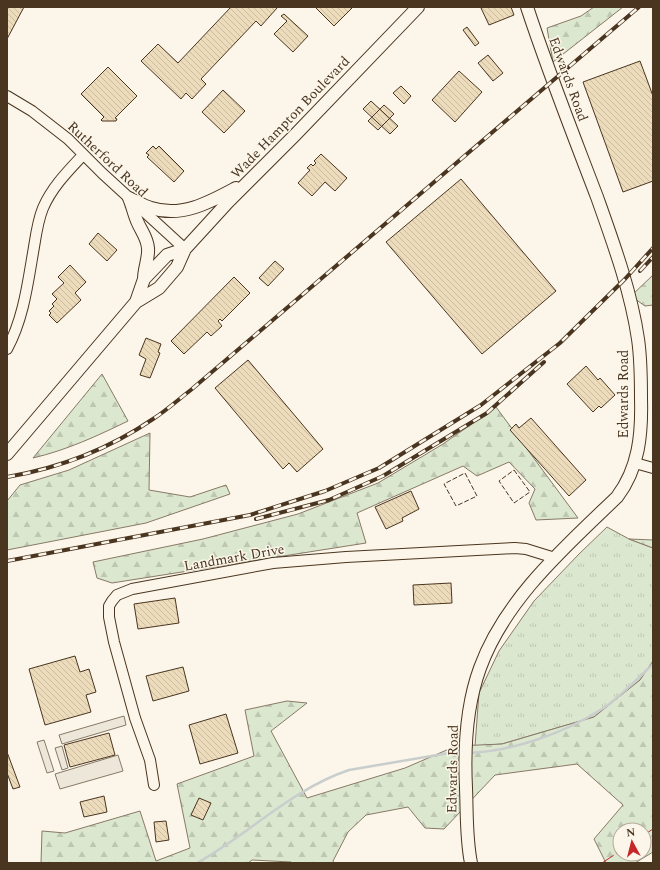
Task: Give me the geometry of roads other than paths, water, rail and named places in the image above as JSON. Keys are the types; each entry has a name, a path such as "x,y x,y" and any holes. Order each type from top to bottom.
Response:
{"main road":[{"name":"Wade Hampton Boulevard","path":"9,451 136,302 159,288 177,267 185,249 228,202 295,135 418,7"},
{"name":"Edwards Road","path":"470,863 467,839 465,755 471,699 480,668 495,635 516,604 555,558 616,496 627,482 634,463 640,430 641,382 638,338 626,285 605,220 527,7"},
{"path":"129,198 151,208 168,212 181,211 200,206 248,182"},
{"path":"129,198 137,221 144,233 147,244 148,255 144,279"},
{"name":"Wade Hampton Boulevard","path":"136,302 144,279 166,255 185,249"}],"street":[{"name":"Rutherford Road","path":"7,96 32,111 68,139 83,155 185,249"},
{"path":"7,349 18,327 38,224 43,209 56,184 83,155"},
{"path":"634,463 653,468"},
{"name":"Landmark Drive","path":"154,785 150,760 135,718 108,617 109,606 117,595 132,589 273,563 346,557 515,548 526,549 555,558"}],"waterway":[{"path":"469,753 486,752 521,745 572,726 609,704 653,664"},
{"path":"197,863 235,839 290,800 328,778 349,770 449,753 462,753"}],"railway":[{"path":"7,477 65,463 83,456 136,430 163,412 192,389 639,7"},
{"path":"7,561 250,515 325,491 379,468 481,405 560,343 625,279 653,248"},
{"path":"640,271 653,257"},
{"path":"256,519 329,500 383,476 487,413 544,362"}]}
